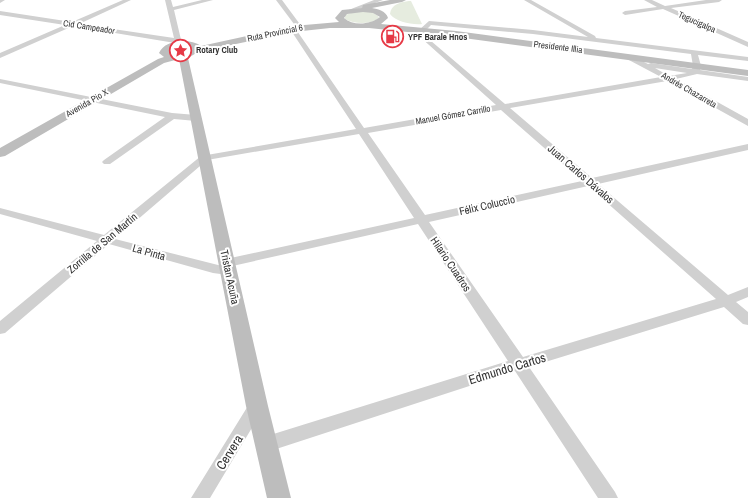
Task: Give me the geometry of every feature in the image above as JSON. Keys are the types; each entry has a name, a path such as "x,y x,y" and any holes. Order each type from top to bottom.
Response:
{"main road":[{"path":"355,25 340,20 339,18 347,12 401,0"},
{"path":"368,25 382,20 383,15 389,6 401,0"},
{"name":"Presidente Illia","path":"347,12 369,10 397,22 424,28 630,57 748,64"},
{"name":"Ruta Provincial 6","path":"184,49 294,26 347,12"},
{"name":"Ruta Provincial 6","path":"294,26 368,25"},
{"name":"Presidente Illia","path":"368,25 495,32 695,62 748,73"},
{"name":"Avenida Pio X","path":"0,143 169,47 184,49"},
{"name":"Avenida Pio X","path":"0,153 91,100 184,49"},
{"name":"Tristan Acuña","path":"184,49 196,118 227,267 257,406 279,498"}],"street":[{"path":"0,56 128,0"},
{"path":"168,0 184,49"},
{"path":"170,9 210,0"},
{"name":"Hilario Cuadros","path":"279,0 294,26 362,131 609,498"},
{"path":"347,12 377,0"},
{"path":"527,0 597,40"},
{"name":"Tegucigalpa","path":"647,0 748,45"},
{"path":"625,13 719,0"},
{"name":"Cid Campeador","path":"0,13 72,24 184,49"},
{"path":"424,28 429,23 453,24 597,40 695,62 748,79"},
{"name":"Juan Carlos Dávalos","path":"424,28 421,35 748,320"},
{"path":"729,36 742,34"},
{"name":"Andrés Chazarreta","path":"630,57 748,123"},
{"path":"644,64 748,59"},
{"name":"Manuel Gómez Carrillo","path":"204,158 688,75 695,62"},
{"path":"0,81 172,116 196,118"},
{"path":"107,162 172,116"},
{"name":"Félix Coluccio","path":"227,267 422,220 748,148"},
{"name":"Zorrilla de San Martín","path":"0,329 204,158"},
{"name":"La Pinta","path":"0,211 213,269 227,267"},
{"name":"Edmundo Cartos","path":"267,444 519,364 726,301 748,292"},
{"name":"Cervera","path":"200,498 257,406"}],"shaded area":[{"path":"411,1 422,24 404,22 396,19 390,14 394,6"},
{"path":"357,11 372,12 379,18 367,23 353,22 345,19 345,15"}],"place":[{"name":"YPF Barale Hnos","path":"393,37"},
{"name":"Rotary Club","path":"181,50"}]}
